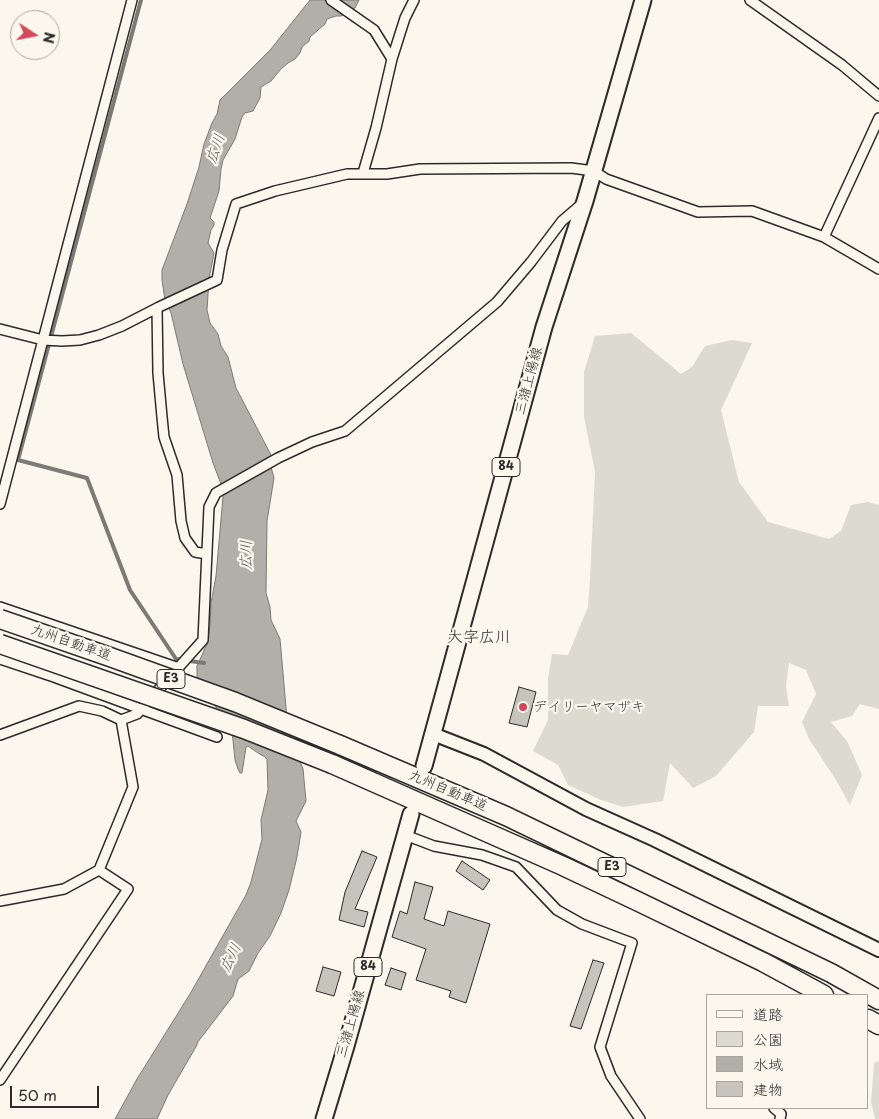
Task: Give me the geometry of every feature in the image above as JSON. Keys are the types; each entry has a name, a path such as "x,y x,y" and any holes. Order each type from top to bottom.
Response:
{"highway":[{"name":"九州自動車道","path":"0,619 235,702 515,820 831,973 868,994"},
{"name":"九州自動車道","path":"0,644 244,730 332,764 563,866 763,962 822,994"}],"main road":[{"name":"三潴上陽線","path":"424,766 544,327 585,201 643,0"},
{"name":"三潴上陽線","path":"324,1119 411,814"}],"street":[{"path":"0,504 132,0"},
{"path":"331,0 374,30 392,59"},
{"path":"363,173 376,128 392,59 405,18 414,0"},
{"path":"750,0 842,65 879,96"},
{"path":"824,237 879,118"},
{"path":"0,329 43,340 80,340 99,335 122,326 216,280 222,250 236,204 275,191 347,174 387,174 420,169 571,168 594,171 606,179 698,212 752,211 824,237 879,269"},
{"path":"0,735 79,706 102,711 122,720 137,714 203,640 209,507 216,493 278,458 312,442 345,431 497,302 562,221 585,201"},
{"path":"158,308 158,374 164,437 176,475 181,521 185,538 195,552 207,554"},
{"path":"0,606 179,668"},
{"path":"0,659 217,737"},
{"path":"0,901 64,889 99,870 133,787 122,720"},
{"path":"433,734 484,754 586,809 655,840 879,950"},
{"path":"405,835 434,846 482,855 516,866 557,910 582,924 632,943 600,1047 612,1076 640,1119"},
{"path":"0,1080 128,889 99,870"},
{"path":"775,1109 781,1114 780,1119"}],"green space":[{"path":"631,333 681,374 692,367 705,346 732,340 752,343 721,410 739,482 768,522 829,539 841,531 851,505 868,502 879,505 879,709 860,704 852,716 831,722 847,741 862,775 850,805 809,739 802,722 816,694 806,670 789,663 786,686 789,706 758,706 754,732 716,776 693,788 670,763 663,801 623,807 601,800 568,785 558,765 533,751 548,720 548,679 552,654 568,655 588,607 595,472 584,417 584,372 595,336"},
{"path":"879,1061 879,1119 875,1119 871,1102 874,1063"}],"water":[{"name":"広川","path":"310,0 359,0 355,8 341,16 327,19 325,24 302,47 295,59 281,69 271,81 261,87 260,98 253,111 245,113 242,117 235,139 223,160 219,191 210,218 214,225 208,243 214,253 209,279 207,310 210,323 218,334 221,346 228,357 236,388 271,455 271,467 274,478 267,521 266,593 271,620 280,639 288,730 303,769 306,801 296,821 301,832 297,857 289,890 270,936 258,953 249,971 238,979 233,996 197,1043 157,1119 115,1119 137,1079 190,994 246,895 262,839 261,820 268,790 267,759 248,746 246,747 242,773 240,773 235,760 232,731 199,684 197,676 197,666 207,644 210,626 223,497 221,484 183,364 171,313 165,300 162,270 187,204 204,144 217,114 220,100 271,49"}],"building":[{"name":"デイリーヤマザキ","path":"519,687 536,692 527,727 509,723"},
{"path":"362,851 377,857 355,909 368,912 364,927 339,920 345,892"},
{"path":"462,861 490,880 483,890 456,871"},
{"path":"415,882 433,887 424,919 444,926 448,911 490,924 466,1003 449,997 451,991 416,980 426,949 392,937 400,911 407,914"},
{"path":"593,960 604,963 581,1029 570,1026"},
{"path":"323,967 341,972 334,996 316,991"},
{"path":"391,968 406,973 401,990 385,985"}],"waterway":[{"path":"141,0 18,460 87,478 130,590 176,659 204,663"}],"place":[{"name":"デイリーヤマザキ","path":"523,707"}],"district":[{"name":"大字広川","path":"479,638"}]}
